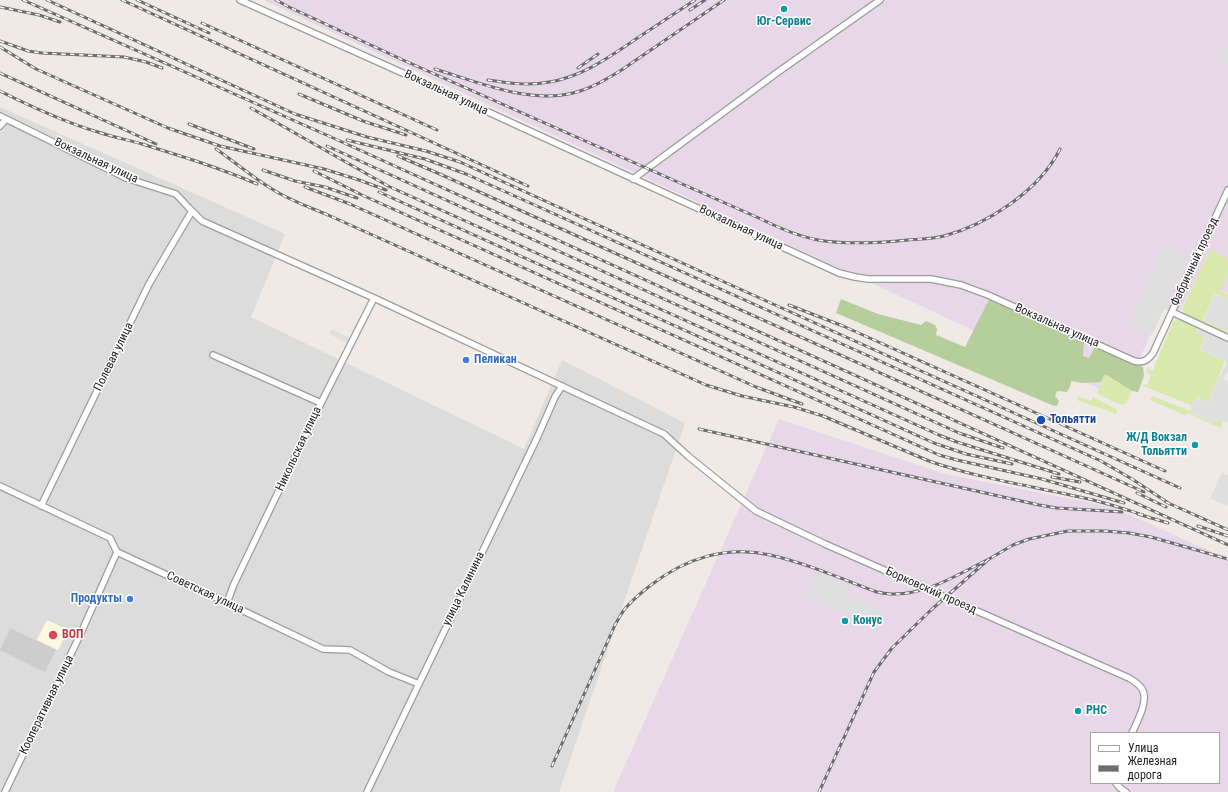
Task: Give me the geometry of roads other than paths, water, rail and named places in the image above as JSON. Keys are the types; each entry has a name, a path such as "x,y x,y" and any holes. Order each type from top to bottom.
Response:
{"street":[{"name":"Вокзальная улица","path":"240,0 840,273 868,279 931,279 961,285 988,295 1134,361 1140,362 1145,362 1153,353 1172,312"},
{"path":"633,178 880,0"},
{"name":"Вокзальная улица","path":"0,116 126,178 176,194 202,221 374,298 664,434 688,456"},
{"path":"0,126 6,119"},
{"name":"Фабричный проезд","path":"1172,312 1228,190"},
{"name":"Полевая улица","path":"41,506 149,284 192,211"},
{"name":"Никольская улица","path":"227,603 234,584 321,403 374,298"},
{"path":"1172,312 1228,338"},
{"path":"213,355 321,403"},
{"name":"улица Калинина","path":"367,792 555,397 562,386"},
{"name":"Борковский проезд","path":"688,456 756,511 832,547 1129,678 1143,690 1145,697 1144,705 1132,732"},
{"path":"0,486 110,538 117,552"},
{"name":"Советская улица","path":"117,552 323,649 350,650 388,672 419,684"},
{"name":"Кооперативная улица","path":"5,792 81,633 117,552"},
{"path":"1117,784 1126,792"}],"railway":[{"path":"23,0 331,137 1228,545"},
{"path":"47,0 295,114 367,137 426,151 460,162 1180,488"},
{"path":"122,0 528,186"},
{"path":"137,0 209,33"},
{"path":"276,0 403,60 775,226 795,234 818,240 851,243 885,242 935,238 961,231 995,214 1026,192 1051,164 1060,149"},
{"path":"488,80 533,84 573,76 605,59 695,0"},
{"path":"690,10 705,0"},
{"path":"435,69 521,94 556,96 573,93 591,87 620,71 724,0"},
{"path":"0,7 39,15 60,22"},
{"path":"202,23 437,130"},
{"path":"0,41 28,51 124,57 146,62 162,68"},
{"path":"0,47 36,69 168,128 220,146 324,169 386,190"},
{"path":"578,68 598,54"},
{"path":"0,73 156,144"},
{"path":"0,91 73,124 186,158 257,184"},
{"path":"299,94 363,121 406,135"},
{"path":"251,108 388,186 939,435 1059,474"},
{"path":"189,124 254,149"},
{"path":"347,140 425,159 466,174 1101,461 1170,504"},
{"path":"327,146 959,433 1003,448"},
{"path":"216,149 265,184 292,200 706,385 742,396 794,407 823,416 929,461 968,473 1091,500 1143,515"},
{"path":"398,156 1144,492"},
{"path":"263,170 295,181 325,187 357,198"},
{"path":"314,171 362,195 939,455 1042,479 1124,503"},
{"path":"305,187 350,204 756,387 802,404"},
{"path":"379,192 934,443 966,454 1012,464"},
{"path":"789,305 843,326 1165,471"},
{"path":"699,429 1039,505 1057,508 1122,512"},
{"path":"1052,477 1080,482"},
{"path":"1137,493 1166,507"},
{"path":"1166,502 1228,530"},
{"path":"1138,514 1168,523"},
{"path":"1198,526 1228,536"},
{"path":"819,792 874,672 892,648 931,610 989,559 1013,545 1029,539 1068,531 1105,531 1151,537 1228,559"},
{"path":"552,766 615,625 622,613 644,590 678,568 708,556 723,553 754,552 797,562 877,592 892,594 918,591 930,587 954,577 989,559"}],"place":[{"name":"Юг-Сервис","path":"784,9"},
{"name":"Пеликан","path":"466,360"},
{"name":"Тольятти","path":"1041,420"},
{"name":"Ж/Д Вокзал Тольятти","path":"1195,445"},
{"name":"Продукты","path":"130,599"},
{"name":"Конус","path":"845,621"},
{"name":"ВОП","path":"53,635"},
{"name":"РНС","path":"1078,711"}]}
